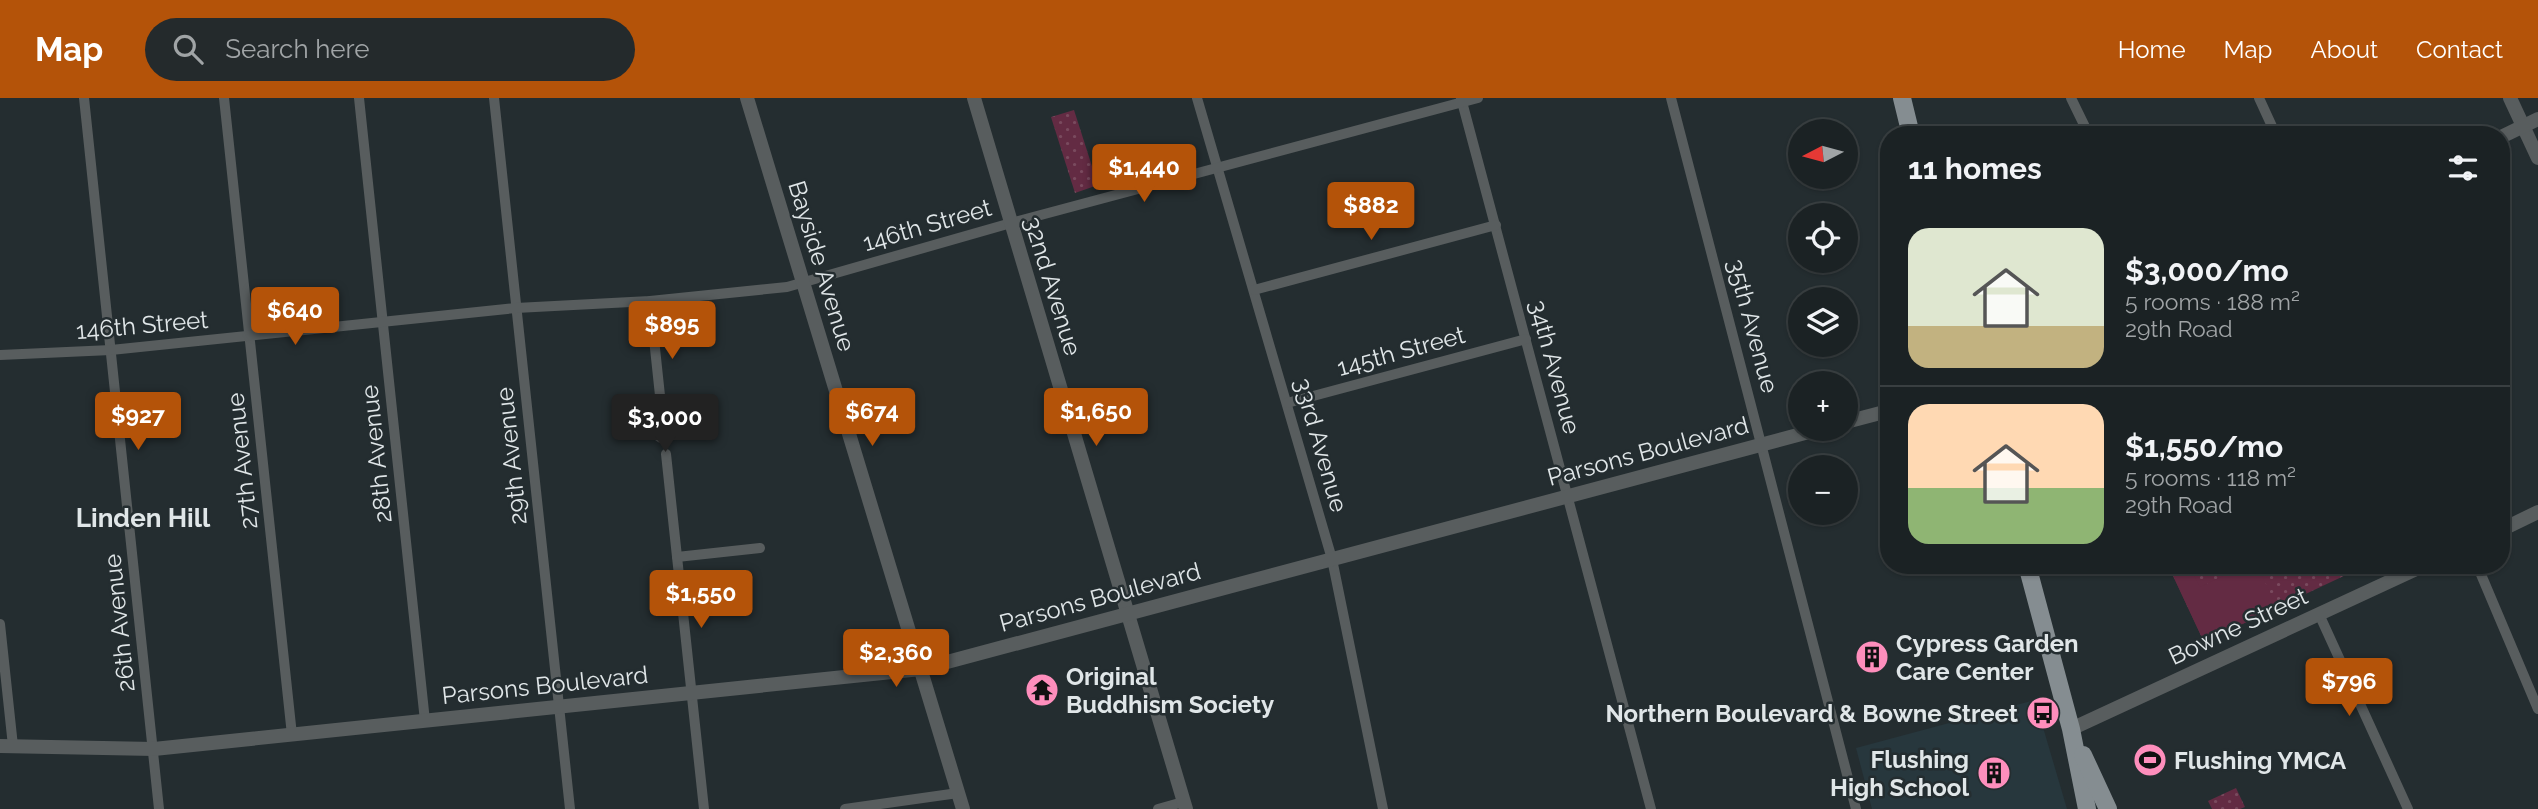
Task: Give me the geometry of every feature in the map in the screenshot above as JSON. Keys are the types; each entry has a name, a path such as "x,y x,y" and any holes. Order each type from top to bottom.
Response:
{"main road":[{"path":"1902,98 1910,126"},
{"path":"2029,574 2071,729 2087,809"},
{"path":"2071,729 2105,802"}],"street":[{"name":"26th Avenue","path":"84,98 159,809"},
{"name":"27th Avenue","path":"224,98 292,735"},
{"name":"28th Avenue","path":"359,98 425,721"},
{"name":"29th Avenue","path":"494,98 570,809"},
{"name":"Bayside Avenue","path":"747,98 963,809"},
{"name":"32nd Avenue","path":"974,98 1184,805"},
{"name":"33rd Avenue","path":"1197,98 1332,559 1383,809"},
{"name":"146th Street","path":"0,355 111,351 516,308 650,301 787,287 1011,223 1462,100 1478,98"},
{"name":"35th Avenue","path":"1671,98 1857,809"},
{"path":"2071,98 2085,126"},
{"path":"2259,98 2272,126"},
{"path":"2510,98 2538,158"},
{"name":"34th Avenue","path":"1462,100 1651,809"},
{"path":"2510,133 2538,119"},
{"path":"1254,290 1496,225"},
{"path":"650,301 663,424"},
{"name":"145th Street","path":"1287,403 1526,339"},
{"path":"1858,419 1880,413"},
{"name":"Parsons Boulevard","path":"6,746 153,749 921,669 1788,437"},
{"path":"666,454 704,809"},
{"path":"2510,526 2538,512"},
{"path":"677,556 760,548"},
{"name":"Bowne Street","path":"2071,729 2406,574"},
{"path":"2481,574 2538,709"},
{"path":"2319,614 2408,809"},
{"path":"0,624 6,746"},
{"path":"845,809 958,793"},
{"path":"1158,809 1184,805"}],"shaded area":[{"path":"1074,110 1098,185 1075,193 1051,117"},
{"path":"2172,574 2348,574 2204,642"},
{"path":"2172,574 2194,574 2200,587 2227,574 2261,574 2277,608 2204,642"},
{"path":"2035,700 2067,809 1872,809 1856,748"},
{"path":"2236,788 2245,807 2212,809 2208,801"}],"place":[{"name":"Cypress Garden Care Center","path":"1872,657"},
{"name":"Original Buddhism Society","path":"1042,690"},
{"name":"Northern Boulevard & Bowne Street","path":"2043,713"},
{"name":"Flushing YMCA","path":"2150,760"},
{"name":"Flushing High School","path":"1994,773"}],"district":[{"name":"Linden Hill","path":"143,518"}]}
